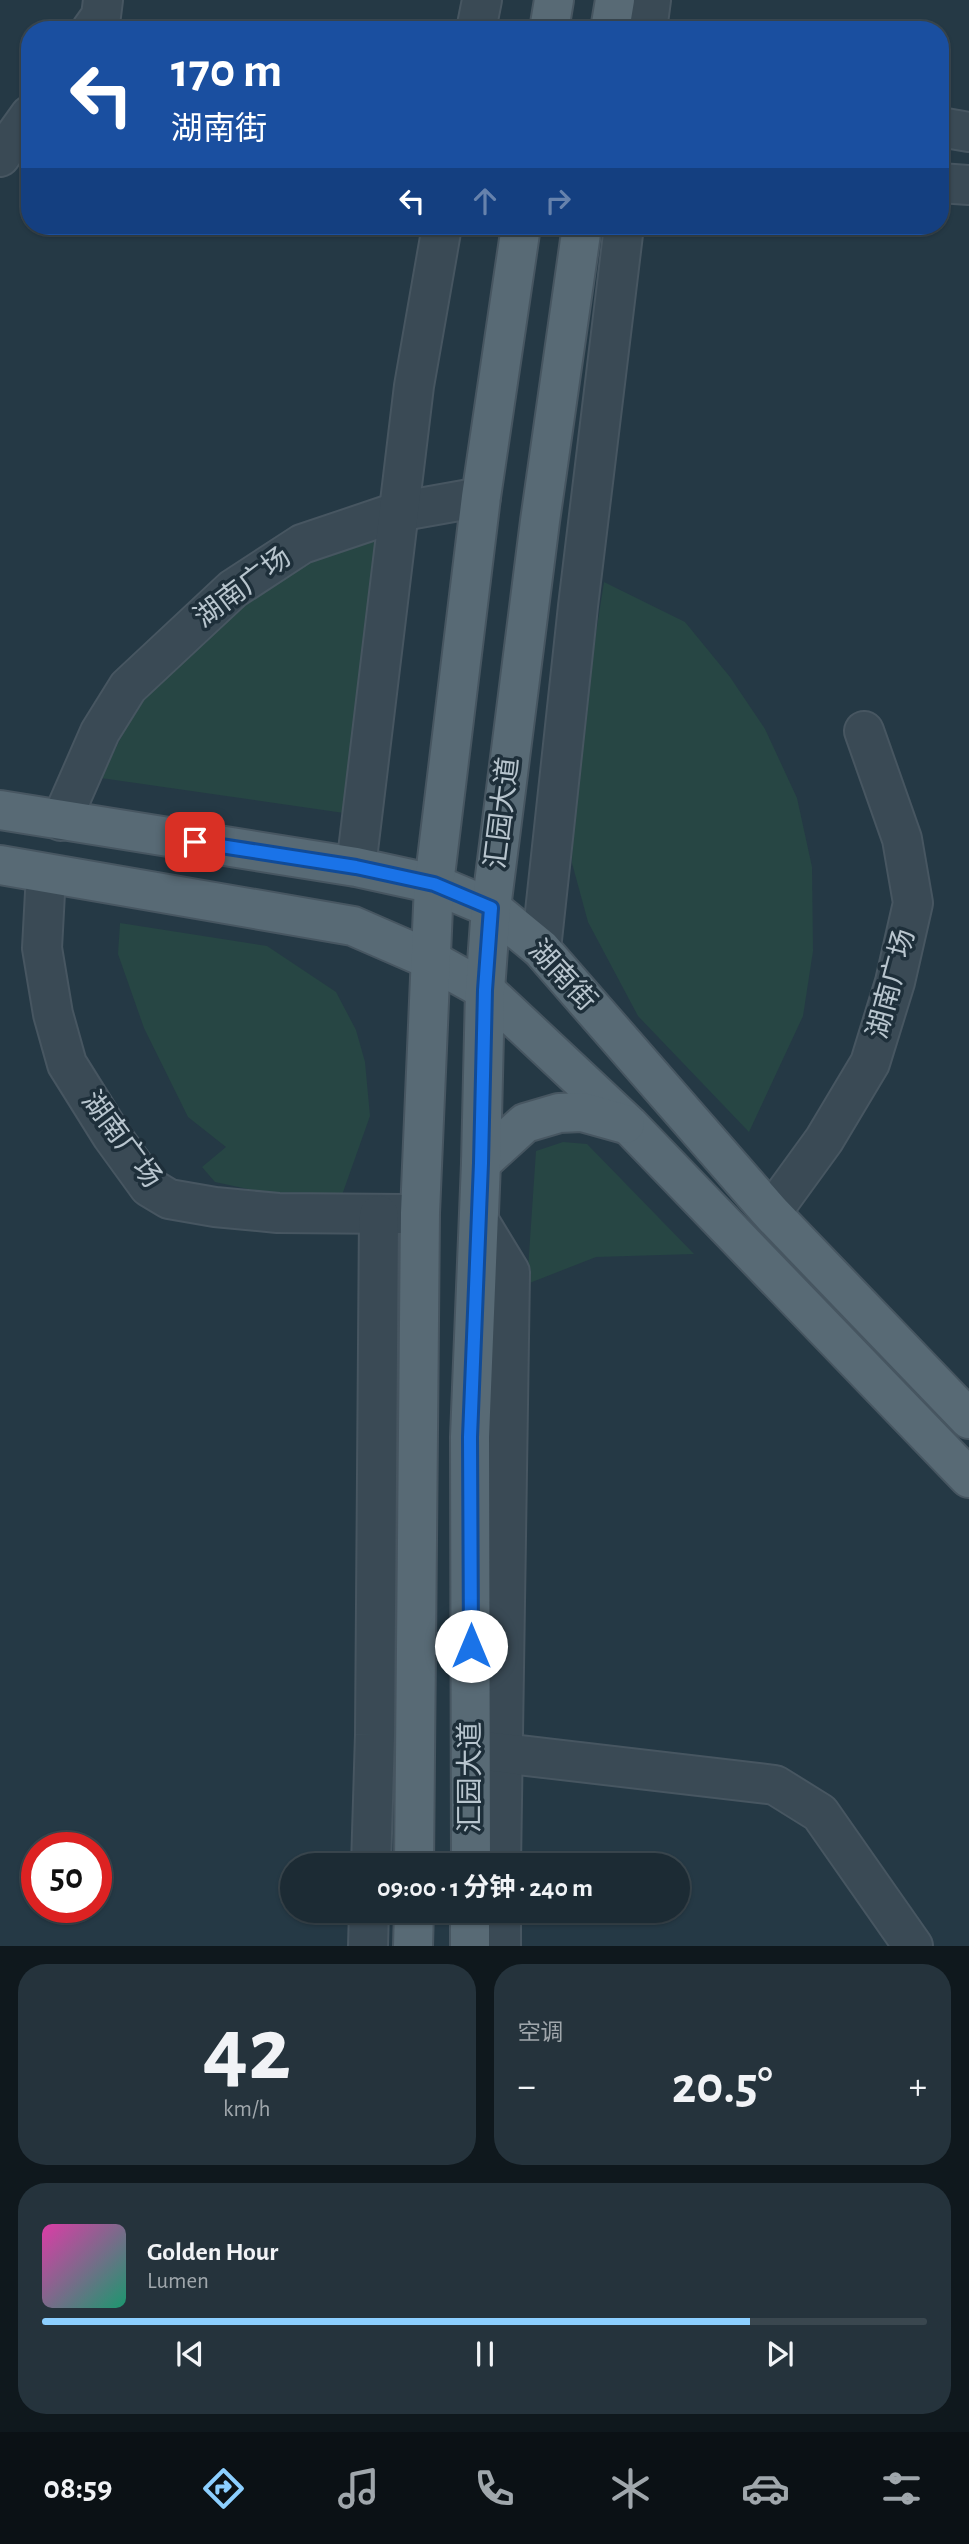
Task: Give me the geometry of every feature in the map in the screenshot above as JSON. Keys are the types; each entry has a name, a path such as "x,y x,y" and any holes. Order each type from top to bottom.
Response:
{"main road":[{"path":"551,21 554,0"},
{"path":"612,21 615,0"},
{"name":"汇园大道","path":"414,1853 420,1213 434,884 481,497 520,235"},
{"name":"汇园大道","path":"473,1853 486,1752 470,1437 485,990 491,908 540,521 582,235"},
{"name":"湖南街","path":"0,810 356,867 434,884 491,908 541,949 771,1213 969,1419"},
{"path":"0,865 353,926 431,960 485,990 629,1125 969,1478"},
{"path":"481,1163 525,1123 559,1114 582,1112 629,1125"},
{"path":"413,1945 414,1923"},
{"path":"470,1923 470,1945"}],"street":[{"path":"97,21 101,16 103,0"},
{"path":"478,21 482,0"},
{"path":"649,21 651,0"},
{"path":"0,157 21,128"},
{"path":"949,129 969,132"},
{"path":"949,184 969,185"},
{"path":"356,867 397,512 414,386 440,235"},
{"path":"541,949 576,619 623,235"},
{"name":"湖南广场","path":"61,821 100,732 128,687 233,589 302,544 397,512 481,497"},
{"name":"湖南广场","path":"771,1213 824,1140 870,1063 895,982 913,904 902,839 864,732"},
{"name":"湖南广场","path":"46,874 42,948 53,1014 67,1064 112,1136 149,1187 169,1199 215,1207 278,1213 420,1213"},
{"path":"371,1853 379,1215"},
{"path":"499,1853 486,1752 775,1785 820,1813 913,1945"},
{"path":"368,1945 369,1923"},
{"path":"501,1923 501,1945"}],"green space":[{"path":"380,540 344,813 101,778 142,695 197,642 278,579 341,547"},
{"path":"604,582 685,622 730,677 765,729 797,798 812,867 813,951 803,1016 749,1132 638,1016 588,922 572,863 574,773"},
{"path":"120,923 267,946 336,992 356,1030 365,1062 370,1116 342,1195 295,1199 215,1182 202,1167 226,1147 188,1117 144,1028 118,954"},
{"path":"563,1142 587,1144 694,1254 596,1257 527,1284 536,1151"}],"route":[{"path":"195,842 356,867 434,884 491,908 485,990 470,1437 471,1646"}]}
